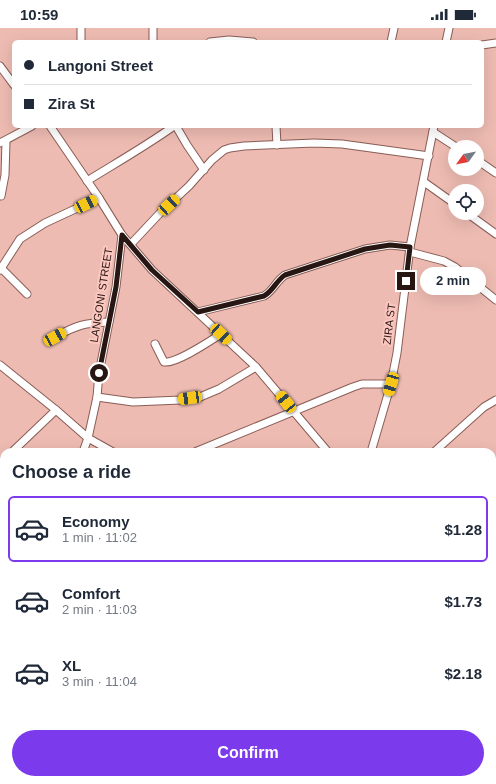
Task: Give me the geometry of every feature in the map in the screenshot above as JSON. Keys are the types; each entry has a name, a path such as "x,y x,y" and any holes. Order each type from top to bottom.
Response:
{"street":[{"path":"81,28 81,40"},
{"path":"153,28 153,40"},
{"path":"391,40 394,28"},
{"path":"446,40 449,28"},
{"path":"484,45 496,43"},
{"path":"0,66 12,82"},
{"path":"1,196 5,175 6,158 3,142 28,128"},
{"path":"51,128 122,235 152,270 256,367 325,448"},
{"path":"87,181 172,128"},
{"path":"176,128 204,170"},
{"path":"276,128 278,145"},
{"path":"434,129 448,140"},
{"name":"ZIRA ST","path":"372,448 391,384 397,353 410,249 434,129"},
{"path":"131,244 220,154 230,148 314,143 342,144 429,156"},
{"path":"484,165 496,173"},
{"path":"424,182 448,199"},
{"path":"27,294 1,269 20,239 45,223 99,198"},
{"path":"477,220 496,234"},
{"name":"LANGONI STREET","path":"84,448 97,397 99,373 116,287 122,235"},
{"path":"198,312 264,296 270,293 280,278 285,275 357,252 390,245 410,249 444,261 455,267 496,300"},
{"path":"55,337 82,324 109,322"},
{"path":"155,344 161,358 164,362 167,362 195,350 221,334"},
{"path":"0,365 88,438 106,448"},
{"path":"97,397 133,402 181,400 200,397 219,389 256,367"},
{"path":"205,448 362,384 391,384"},
{"path":"438,448 484,407 496,400"},
{"path":"16,448 56,410"}],"route":[{"path":"99,373 116,287 122,235 152,270 198,312 264,296 270,293 280,278 296,270 365,249 390,245 410,247 406,281"}]}
